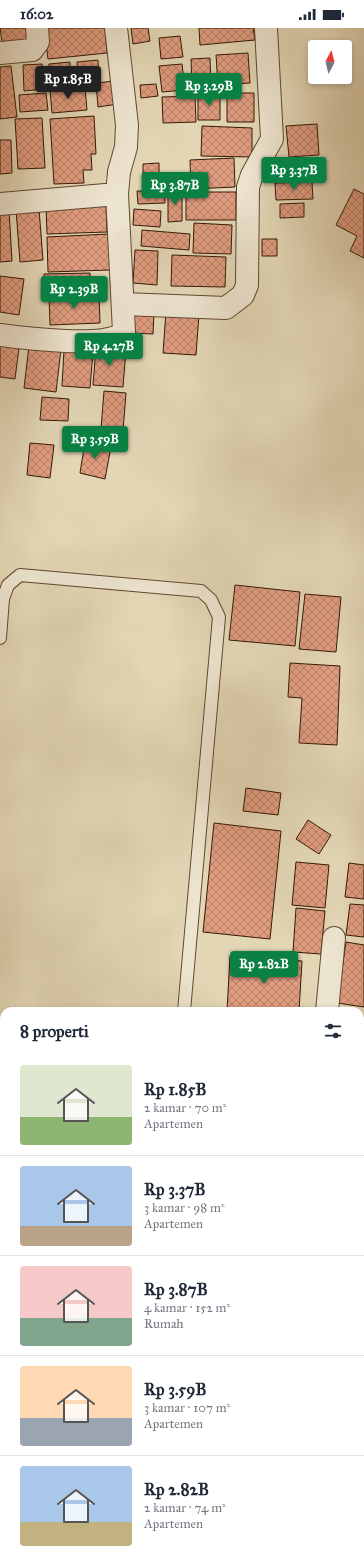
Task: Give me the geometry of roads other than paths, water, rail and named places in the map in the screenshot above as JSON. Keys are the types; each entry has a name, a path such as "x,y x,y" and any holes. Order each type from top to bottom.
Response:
{"street":[{"path":"0,53 32,50 38,42 37,28"},
{"path":"0,334 30,339 94,341 119,338 124,332 117,194 119,172 126,147 127,125 116,28"},
{"path":"123,304 226,308 243,295 247,285 248,187 252,174 272,139 266,28"},
{"path":"0,204 117,194"},
{"path":"327,1007 334,938"}],"lane":[{"path":"0,638 3,599 8,585 20,575 201,591 211,600 219,617 184,1007"}]}
